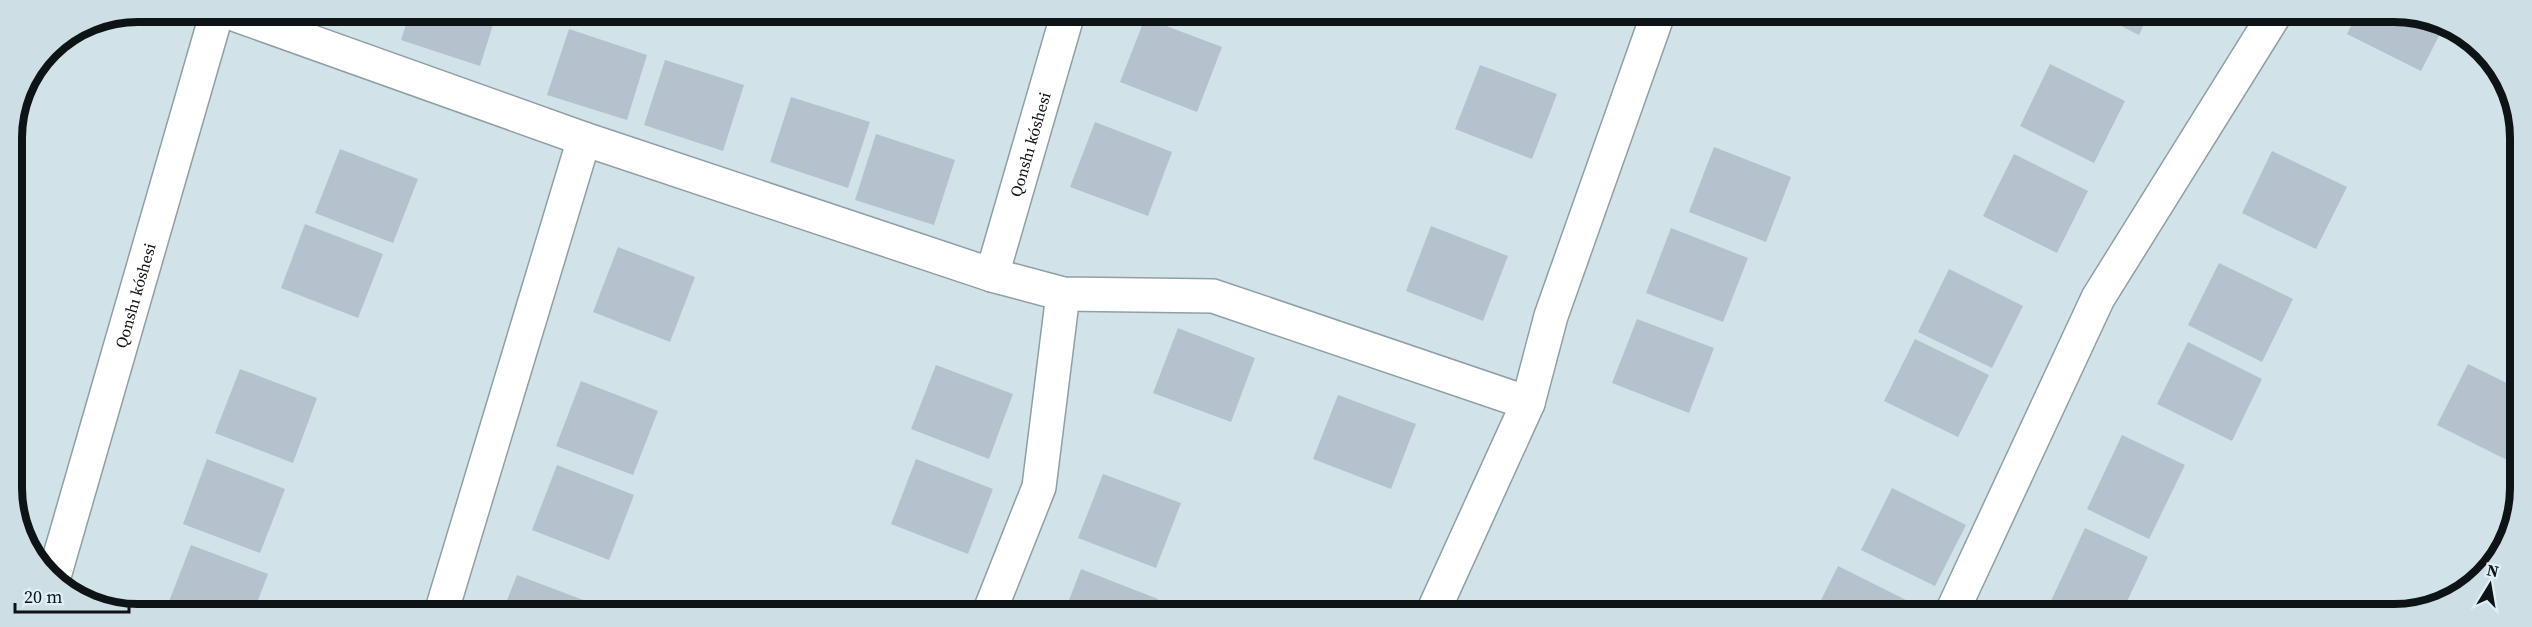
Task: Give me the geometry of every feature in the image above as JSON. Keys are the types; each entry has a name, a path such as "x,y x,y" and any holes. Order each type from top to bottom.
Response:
{"street":[{"name":"Qonshı kóshesi","path":"56,569 214,22"},
{"path":"256,22 584,139 992,275 1063,294 1213,296 1528,403"},
{"name":"Qonshı kóshesi","path":"992,275 1065,22"},
{"path":"1437,604 1528,403 1551,316 1655,22"},
{"path":"1956,604 2097,298 2270,22"},
{"path":"444,604 584,139"},
{"path":"993,604 1039,488 1063,294"}],"building":[{"path":"407,22 494,22 480,66 401,40"},
{"path":"1143,22 1156,22 1222,47 1197,112 1120,82"},
{"path":"2113,22 2145,22 2139,35"},
{"path":"2353,22 2401,23 2440,33 2421,71 2347,34"},
{"path":"569,29 647,55 627,120 547,95"},
{"path":"665,60 744,85 723,151 644,125"},
{"path":"2050,64 2125,101 2094,163 2020,126"},
{"path":"1480,65 1557,94 1532,159 1455,129"},
{"path":"791,97 870,122 848,188 770,162"},
{"path":"1095,122 1172,152 1148,216 1070,187"},
{"path":"876,134 955,160 934,225 855,200"},
{"path":"1714,147 1791,177 1766,242 1689,212"},
{"path":"340,149 418,179 393,243 315,213"},
{"path":"2272,151 2347,187 2316,249 2242,213"},
{"path":"2014,154 2088,191 2057,253 1983,216"},
{"path":"305,224 383,254 358,318 281,288"},
{"path":"1431,226 1508,256 1483,321 1406,291"},
{"path":"1671,228 1748,258 1723,322 1646,293"},
{"path":"618,247 695,277 670,342 593,312"},
{"path":"2219,263 2293,299 2262,362 2188,325"},
{"path":"1949,269 2023,306 1992,368 1918,332"},
{"path":"1637,319 1714,348 1689,413 1612,383"},
{"path":"1178,328 1255,358 1231,422 1153,393"},
{"path":"1915,339 1989,375 1958,437 1884,401"},
{"path":"2188,342 2262,379 2232,441 2157,404"},
{"path":"2468,364 2510,385 2510,462 2437,425"},
{"path":"936,365 1013,394 989,459 911,429"},
{"path":"240,369 317,398 293,463 215,433"},
{"path":"581,381 658,411 633,475 556,446"},
{"path":"1338,395 1416,424 1391,489 1313,459"},
{"path":"2122,435 2185,465 2149,539 2087,509"},
{"path":"207,459 285,489 260,553 183,524"},
{"path":"916,459 993,489 968,554 891,524"},
{"path":"557,465 634,495 609,560 532,530"},
{"path":"1103,474 1181,503 1156,568 1078,538"},
{"path":"1892,488 1966,525 1935,586 1861,550"},
{"path":"2085,528 2148,557 2126,604 2050,603"},
{"path":"191,545 268,574 256,604 168,604"},
{"path":"1838,566 1912,603 1912,604 1819,604"},
{"path":"1081,569 1158,599 1156,604 1067,604"},
{"path":"517,575 594,604 506,604"}]}
